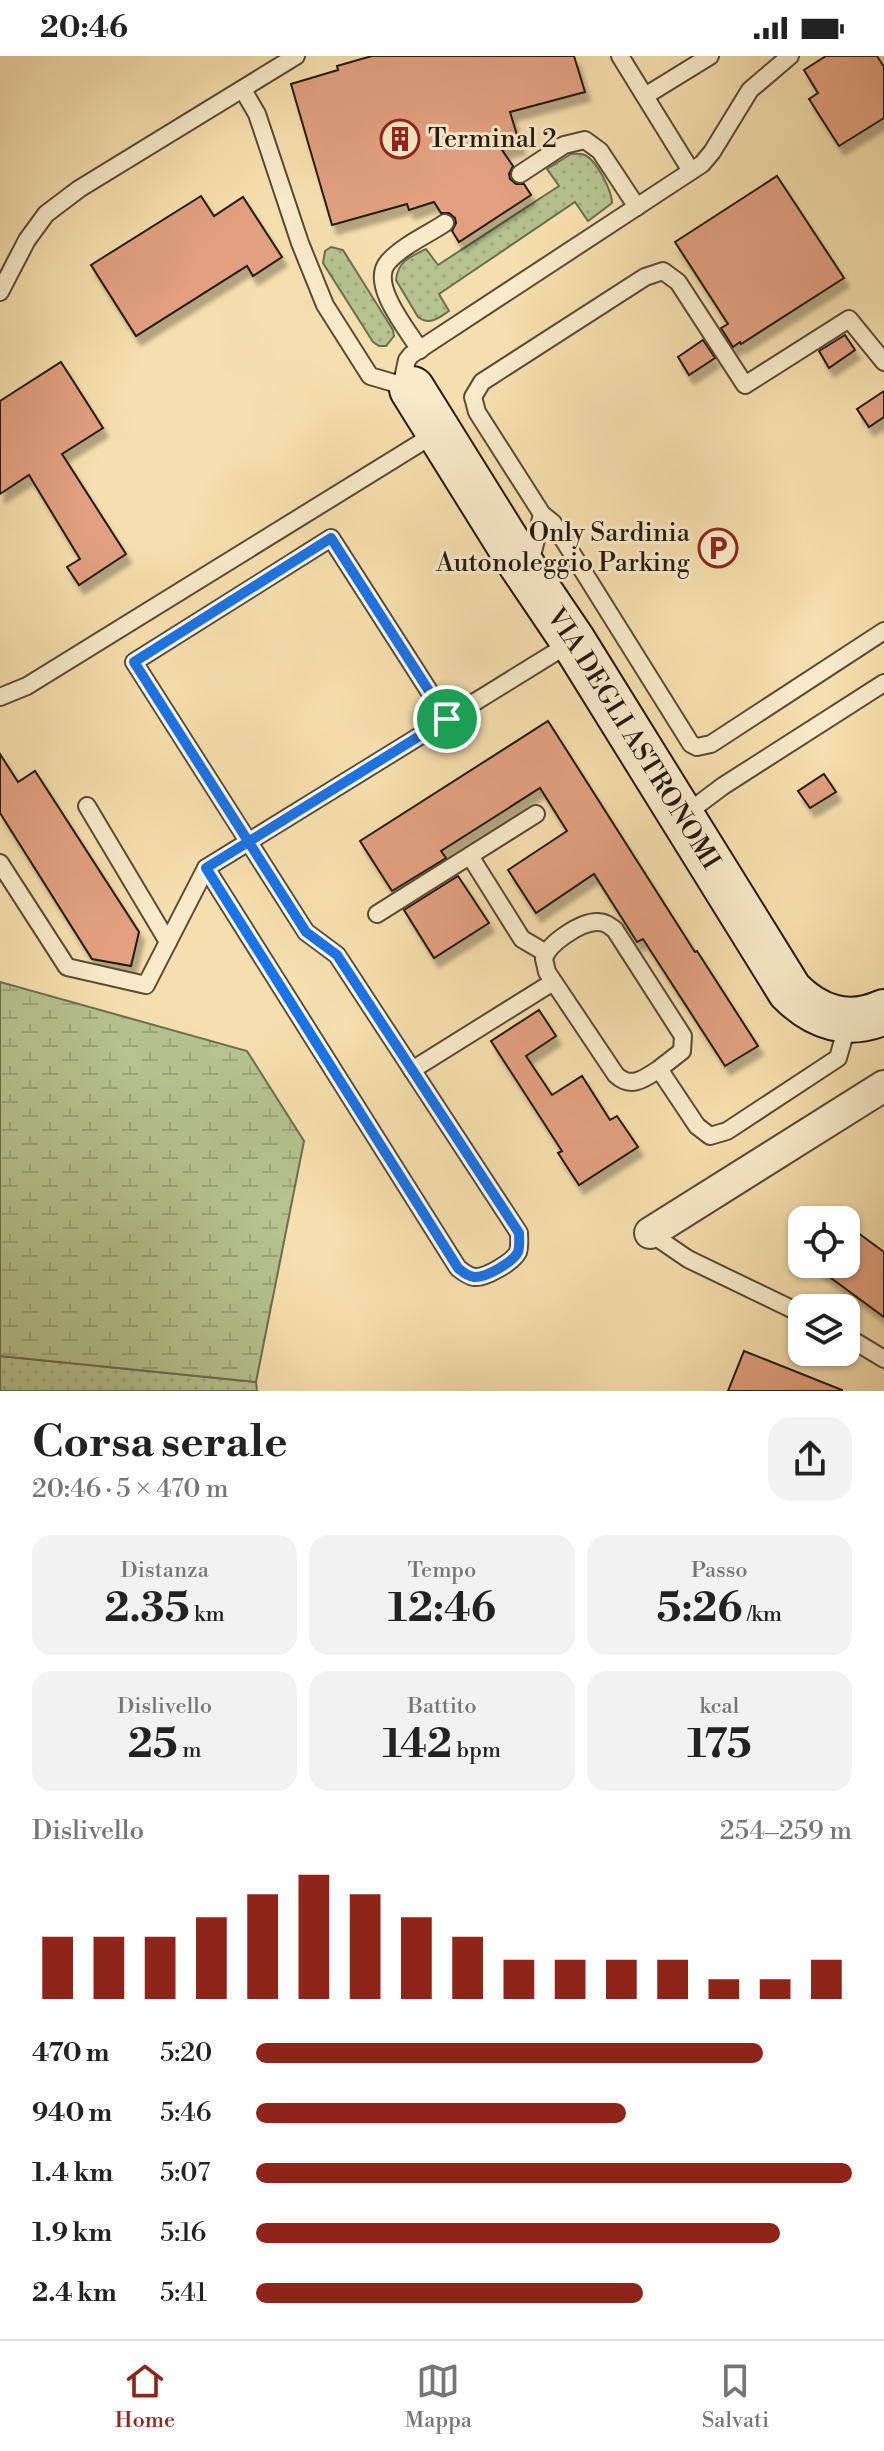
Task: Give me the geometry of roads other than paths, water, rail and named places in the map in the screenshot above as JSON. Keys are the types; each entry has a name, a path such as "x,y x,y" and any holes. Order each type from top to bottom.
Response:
{"street":[{"name":"VIA DEGLI ASTRONOMI","path":"416,369 439,431 790,991 816,1013 866,1017"},
{"path":"650,1233 884,1086"}],"lane":[{"path":"0,292 27,240 46,214 79,189 296,56"},
{"path":"620,56 691,171"},
{"path":"645,96 710,56"},
{"path":"243,90 257,114 300,243 325,305 370,376 416,369 691,171 712,152 750,90 790,56"},
{"path":"520,174 564,145 585,140 600,151 637,207"},
{"path":"416,369 385,293 382,274 391,259 445,223"},
{"path":"884,362 849,319 745,385 678,282 663,271 654,272 476,389 473,397 477,412 542,514 553,523 686,738 697,747 705,746 884,631"},
{"path":"0,697 27,686 439,431"},
{"path":"521,564 533,552 542,514"},
{"path":"206,868 458,1268 465,1274 484,1276 518,1251 519,1233 337,955 306,932 134,662 331,538 447,719"},
{"path":"0,863 67,967 146,985 206,868 573,641"},
{"path":"682,817 723,786 884,683"},
{"path":"87,806 168,942"},
{"path":"377,914 536,814"},
{"path":"470,856 522,939 546,953"},
{"path":"601,922 615,930 683,1036 682,1051 635,1083 622,1080 553,982 544,965 546,953 584,925 601,922"},
{"path":"412,1070 553,982"},
{"path":"659,1069 703,1132 719,1135 838,1058 866,1017"},
{"path":"650,1233 688,1259 788,1307"},
{"path":"860,1344 884,1359"}],"place":[{"name":"Terminal 2","path":"400,139"},
{"name":"Only Sardinia Autonoleggio Parking","path":"718,548"}]}
